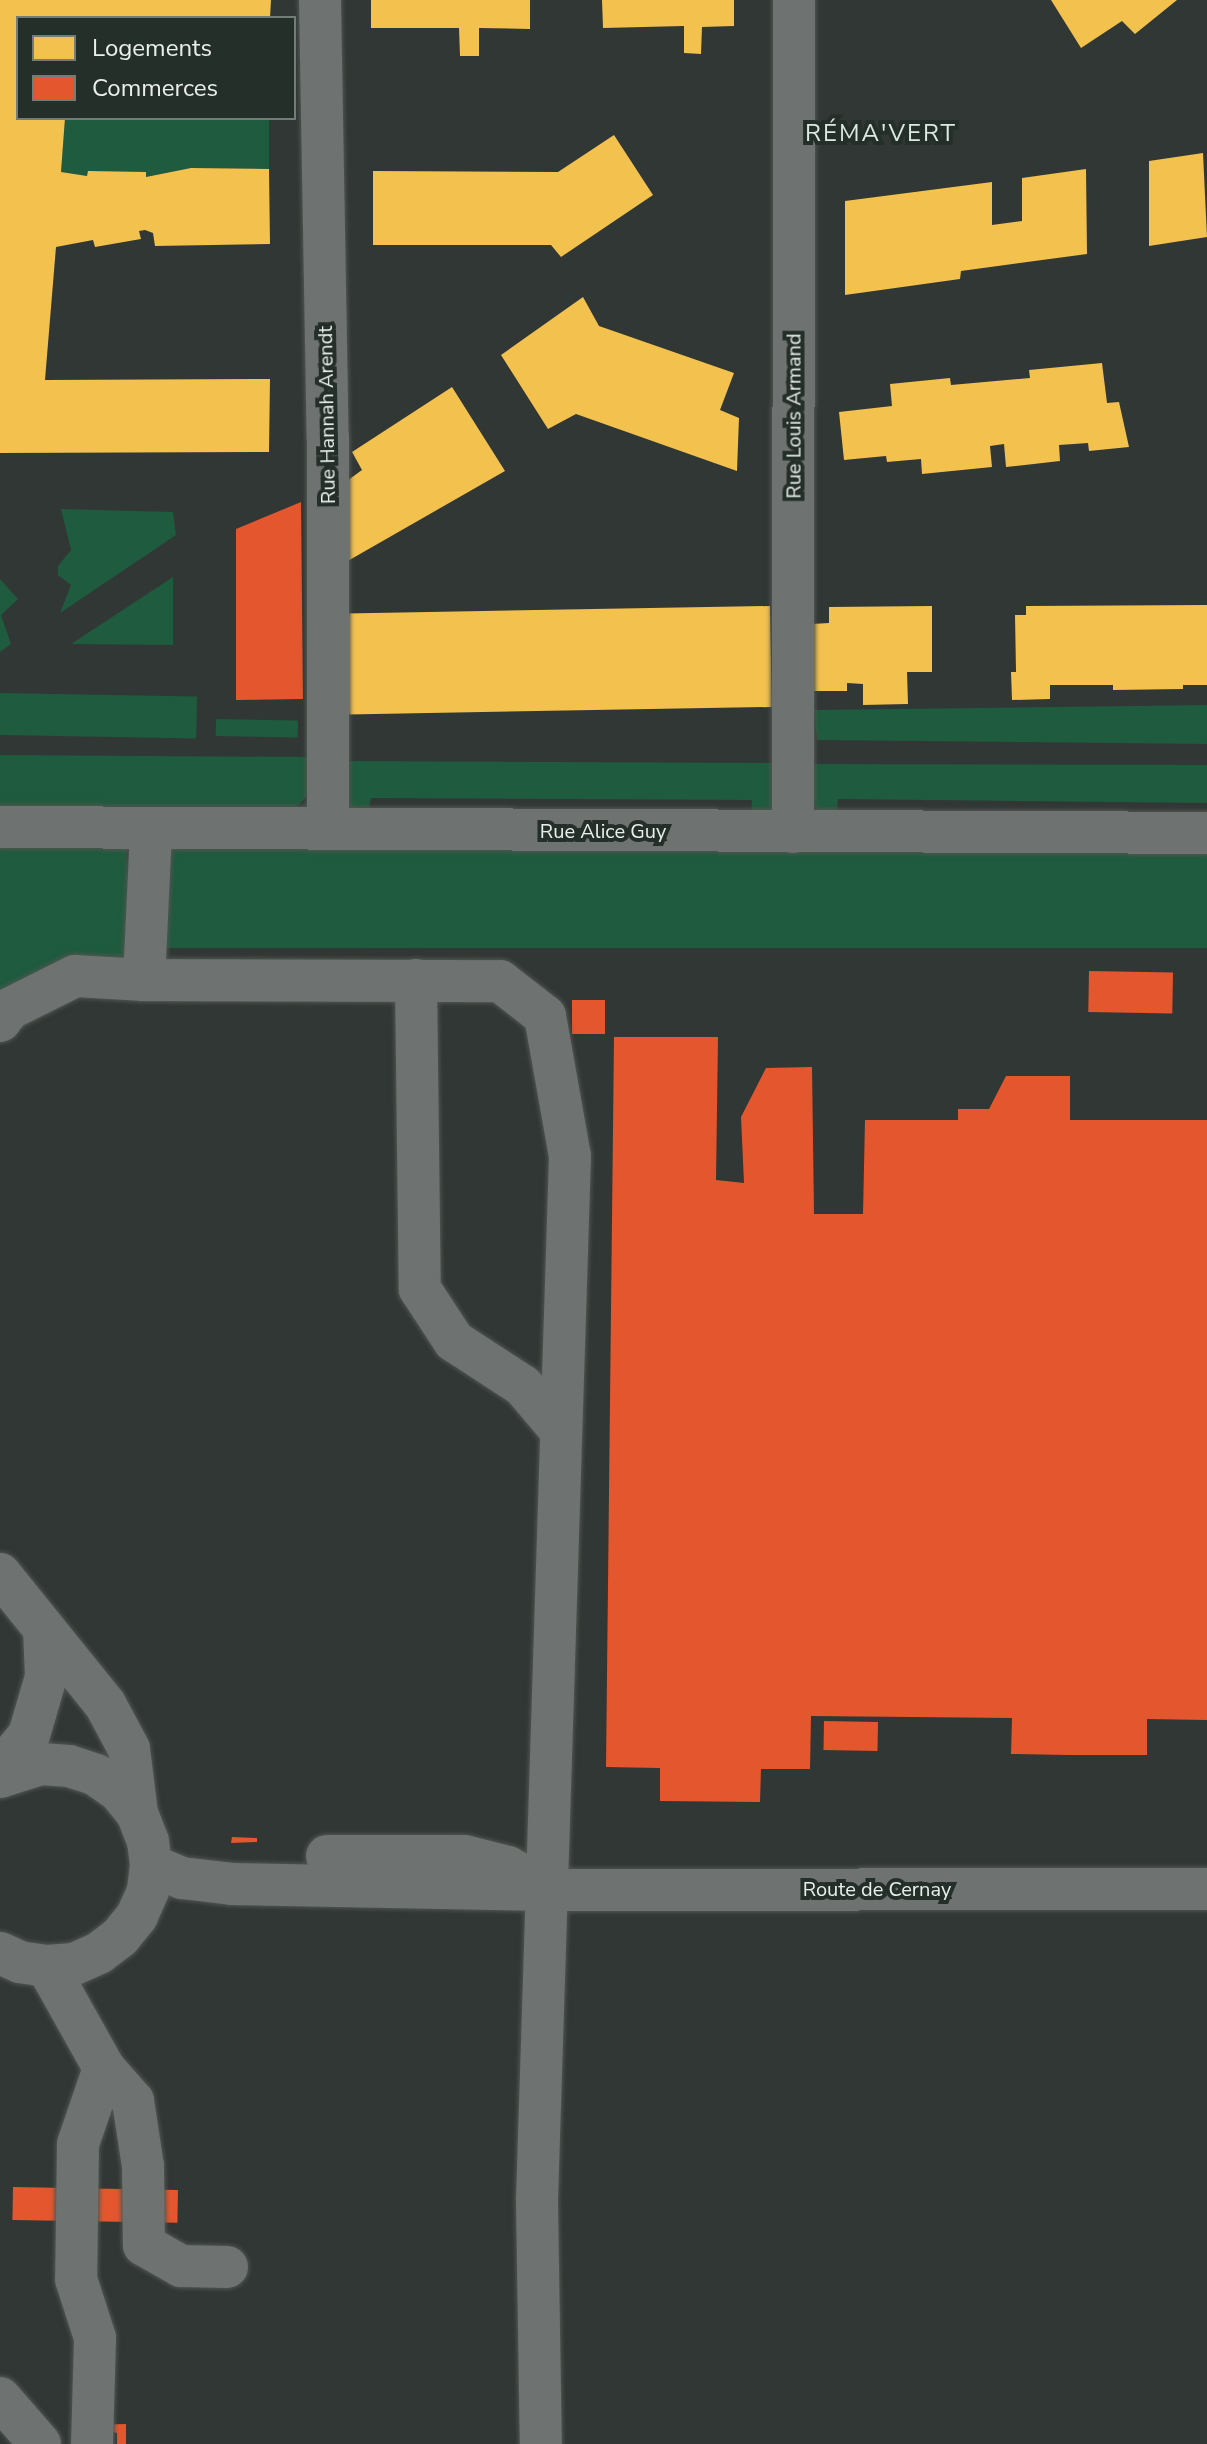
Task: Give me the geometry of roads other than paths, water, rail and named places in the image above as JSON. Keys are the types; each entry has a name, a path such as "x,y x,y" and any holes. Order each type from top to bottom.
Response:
{"street":[{"name":"Rue Hannah Arendt","path":"320,0 328,438 328,829"},
{"name":"Rue Louis Armand","path":"793,832 794,0"},
{"name":"Rue Alice Guy","path":"0,827 1207,833"},
{"path":"144,980 151,829"},
{"path":"0,1021 9,1009 75,976 144,980 500,981 545,1016 570,1156 537,2201 541,2444"},
{"path":"416,980 420,1289 454,1341 523,1386 561,1431"},
{"path":"0,1574 105,1704 129,1749 145,1840 142,1904 120,1937 99,1953 74,1964 47,1966 20,1962 0,1953"},
{"path":"0,1770 29,1735 46,1677 44,1630"},
{"path":"0,1777 41,1764 69,1766 96,1775 119,1791 145,1840"},
{"name":"Route de Cernay","path":"145,1840 182,1878 232,1884 546,1890 1207,1889"},
{"path":"47,1966 104,2068 133,2101 143,2166 144,2245 181,2266 227,2267"},
{"path":"92,2444 95,2338 76,2279 78,2144 104,2068"},
{"path":"0,2398 40,2444"}],"district":[{"name":"RÉMA'VERT","path":"881,134"}]}
